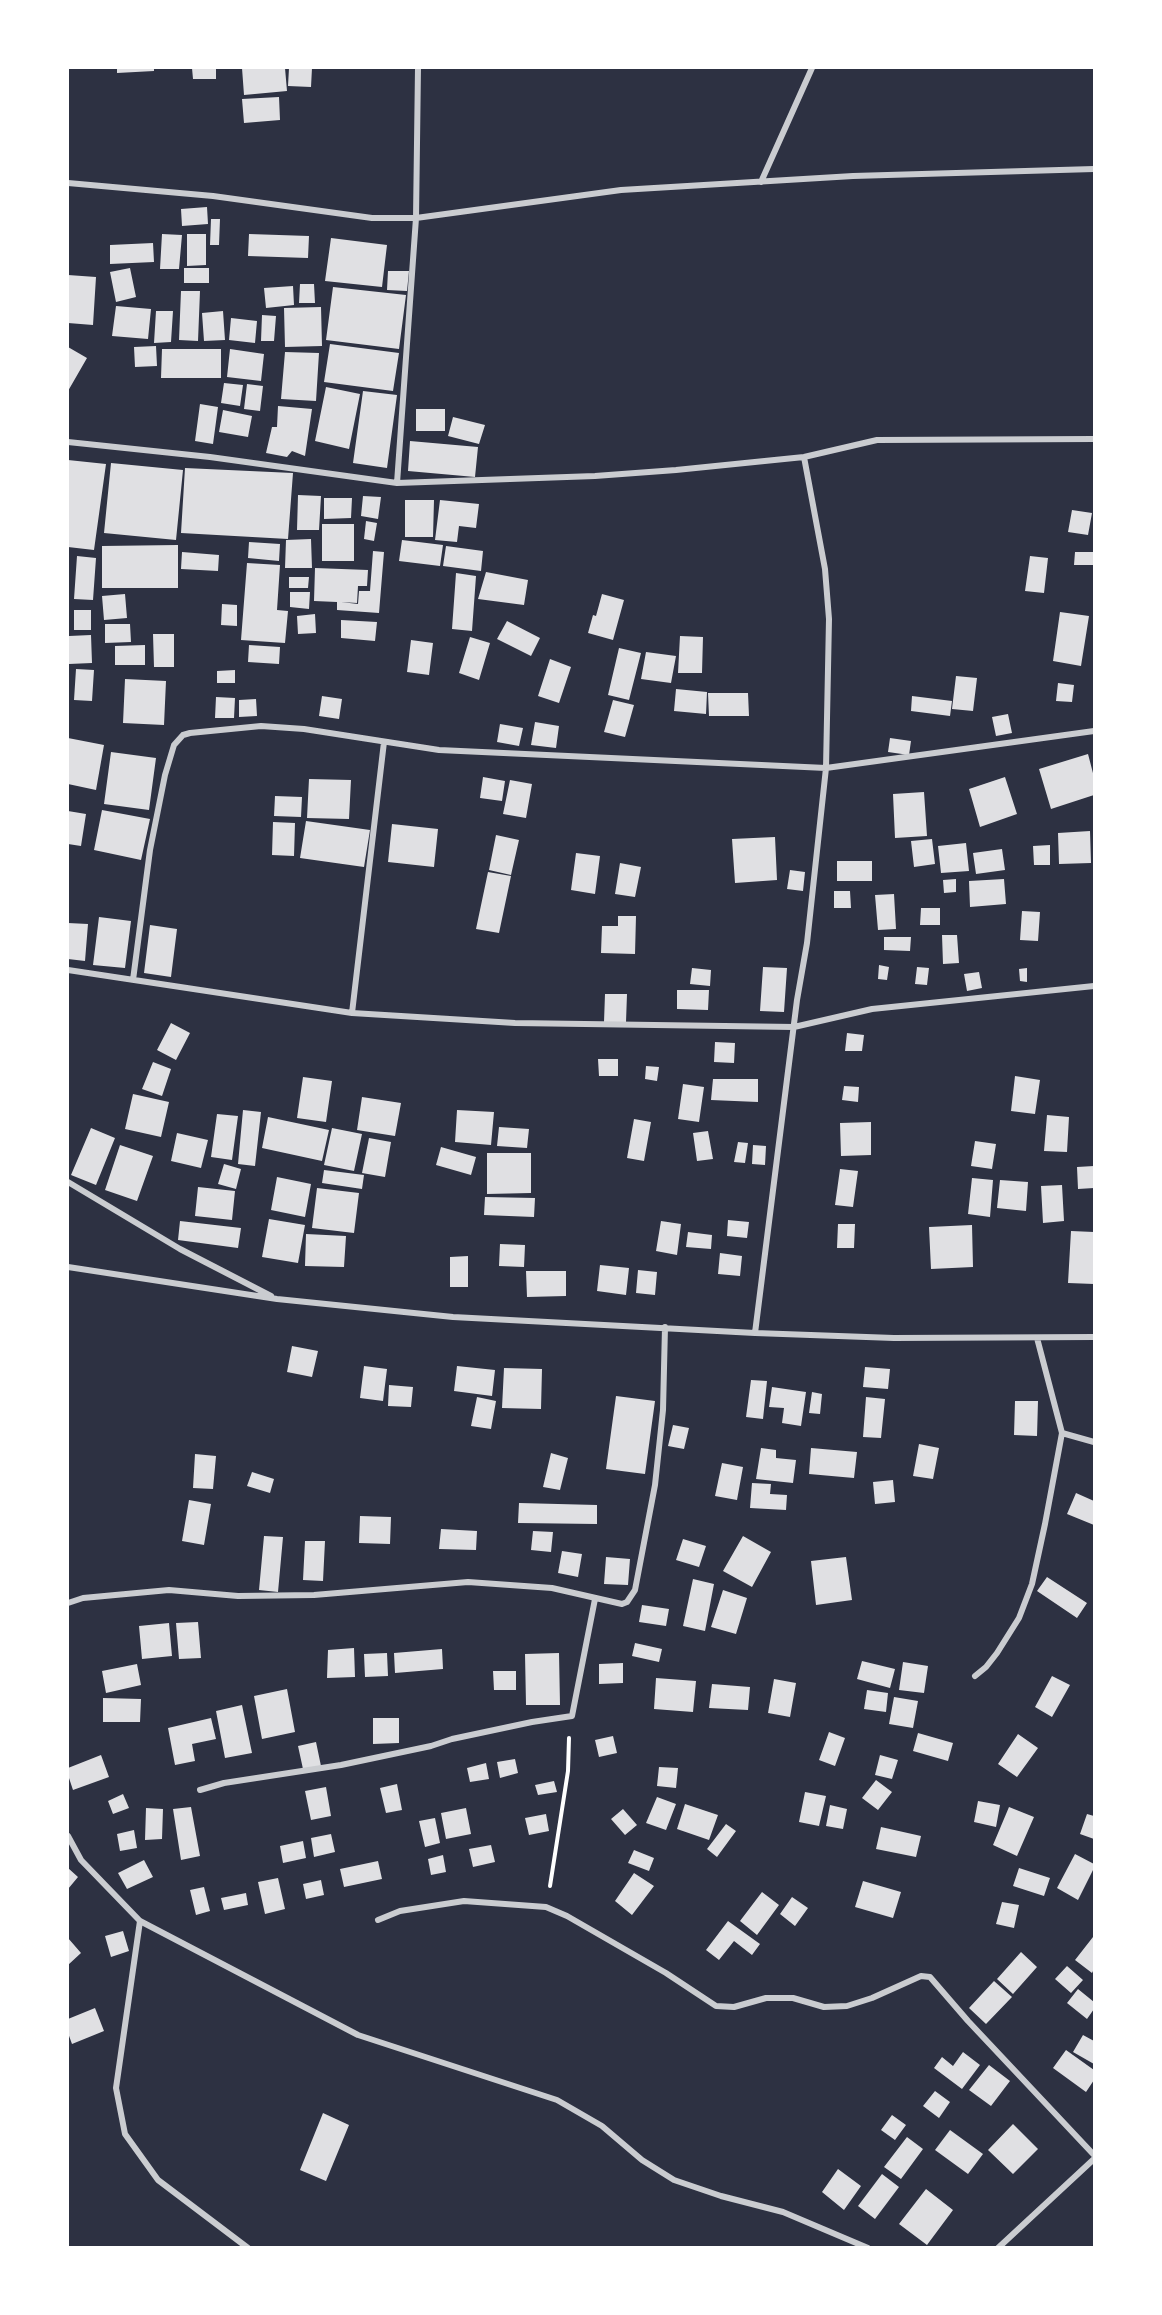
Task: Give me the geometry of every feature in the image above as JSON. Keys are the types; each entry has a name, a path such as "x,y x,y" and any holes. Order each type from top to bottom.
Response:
{"street":[{"path":"397,483 416,218 418,68"},
{"path":"762,182 812,68"},
{"path":"68,183 213,196 372,218 416,218 621,190 853,176 1095,169"},
{"path":"68,442 210,457 397,483 595,476 804,457 877,440 1095,439"},
{"path":"755,1333 807,943 826,768 829,620 825,569 804,457"},
{"path":"133,980 150,850 165,776 171,752 178,740 190,733 261,726 304,729 439,750 826,768 1095,731"},
{"path":"352,1013 384,742"},
{"path":"68,970 352,1013 515,1023 794,1027 872,1009 1095,986"},
{"path":"68,1182 180,1249 277,1299"},
{"path":"68,1267 277,1299 453,1317 894,1338 1095,1337"},
{"path":"68,1602 83,1598 170,1590 238,1596 314,1595 468,1582 552,1588 622,1604 631,1599 635,1590 655,1485 663,1410 665,1327"},
{"path":"975,1676 991,1660 1019,1618 1032,1584 1062,1433 1037,1338"},
{"path":"1062,1433 1095,1442"},
{"path":"200,1790 224,1783 340,1765 532,1722 572,1716 595,1599"},
{"path":"68,1836 81,1860 140,1921 358,2035 557,2100 602,2126 642,2160 674,2180 721,2196 783,2212 868,2247"},
{"path":"378,1920 400,1911 464,1901 546,1907 567,1916 666,1973 716,2006 734,2007 766,1998 794,1998 824,2007 847,2006 872,1998 921,1976 930,1977 1095,2157 998,2247"},
{"path":"140,1921 116,2088 125,2134 158,2180 248,2247"}],"path":[{"path":"546,1907 568,1771 572,1716"}],"building":[{"path":"117,68 154,68 154,71 117,73"},
{"path":"192,68 216,68 216,79 193,79"},
{"path":"242,68 285,68 287,91 244,95"},
{"path":"289,68 312,68 311,87 288,86"},
{"path":"279,97 280,120 244,123 242,99"},
{"path":"207,207 208,224 182,226 181,209"},
{"path":"211,219 220,219 219,245 210,245"},
{"path":"162,234 182,235 179,269 160,269"},
{"path":"187,234 206,234 206,265 187,266"},
{"path":"249,234 309,236 308,258 248,256"},
{"path":"331,238 387,245 382,287 325,281"},
{"path":"153,243 154,262 110,264 110,245"},
{"path":"130,268 136,297 116,302 110,272"},
{"path":"184,268 209,268 209,283 184,283"},
{"path":"388,271 409,271 407,291 387,290"},
{"path":"68,275 96,277 93,325 68,323"},
{"path":"300,284 314,284 315,303 299,303"},
{"path":"293,286 294,305 266,308 264,288"},
{"path":"333,287 406,295 399,349 326,340"},
{"path":"181,291 200,291 198,341 179,340"},
{"path":"116,306 151,309 148,339 112,336"},
{"path":"321,307 322,346 285,347 284,308"},
{"path":"156,311 173,311 171,342 154,343"},
{"path":"223,311 225,340 204,341 202,313"},
{"path":"262,315 276,316 274,341 261,341"},
{"path":"231,318 257,321 255,343 229,340"},
{"path":"330,344 399,353 393,391 324,382"},
{"path":"156,346 157,366 135,367 134,347"},
{"path":"68,347 87,358 68,391"},
{"path":"162,349 221,349 221,378 161,378"},
{"path":"230,349 264,354 261,381 227,377"},
{"path":"285,352 319,353 316,401 281,399"},
{"path":"224,383 243,385 240,406 221,403"},
{"path":"247,384 263,386 260,411 244,409"},
{"path":"326,387 360,394 349,449 315,441"},
{"path":"363,391 397,395 387,468 353,463"},
{"path":"200,404 218,407 213,444 195,441"},
{"path":"278,406 312,409 305,456 292,451 287,457 266,453 272,427 277,427"},
{"path":"416,409 445,409 445,431 416,431"},
{"path":"223,410 252,416 248,437 219,432"},
{"path":"453,417 485,425 479,444 448,436"},
{"path":"410,441 478,447 475,477 408,471"},
{"path":"68,460 106,464 94,550 68,547"},
{"path":"111,463 183,470 176,540 104,533"},
{"path":"185,468 293,473 288,539 181,533"},
{"path":"298,495 321,496 319,530 297,530"},
{"path":"363,496 381,497 378,519 361,516"},
{"path":"324,498 352,498 351,518 324,519"},
{"path":"405,500 434,500 433,537 405,537"},
{"path":"440,500 479,504 476,528 459,526 457,542 435,540"},
{"path":"1072,510 1092,513 1088,535 1068,532"},
{"path":"366,521 377,523 374,541 364,539"},
{"path":"322,524 354,524 354,561 322,561"},
{"path":"311,539 312,568 285,568 286,540"},
{"path":"402,540 443,545 440,566 399,561"},
{"path":"249,542 280,544 279,561 248,558"},
{"path":"178,545 178,588 102,588 102,546"},
{"path":"446,546 483,551 481,571 443,566"},
{"path":"373,551 384,552 379,613 337,610 337,602 314,601 315,568 368,570 367,586 358,586 357,603 341,602 358,604 359,591 370,591"},
{"path":"182,552 219,555 218,571 181,569"},
{"path":"1075,552 1094,552 1094,565 1074,565"},
{"path":"77,556 96,558 93,600 74,599"},
{"path":"1030,556 1048,558 1044,593 1025,591"},
{"path":"247,563 280,565 277,610 288,611 285,643 241,640"},
{"path":"486,572 528,580 524,605 478,599"},
{"path":"456,573 476,576 472,631 452,629"},
{"path":"289,577 309,577 308,588 289,588"},
{"path":"290,592 310,592 309,609 290,607"},
{"path":"125,594 127,618 104,620 102,596"},
{"path":"602,594 624,600 613,640 588,633"},
{"path":"222,604 237,605 237,626 221,625"},
{"path":"74,610 91,610 91,630 74,630"},
{"path":"1060,612 1089,616 1081,666 1053,661"},
{"path":"315,614 316,633 298,634 297,616"},
{"path":"341,620 377,622 375,641 341,638"},
{"path":"507,621 540,638 531,656 497,639"},
{"path":"105,624 130,624 131,642 105,643"},
{"path":"153,634 174,634 174,667 154,667"},
{"path":"91,635 92,663 69,664 69,636"},
{"path":"680,636 703,637 702,673 678,673"},
{"path":"470,637 490,643 479,680 459,673"},
{"path":"411,640 433,643 429,675 407,672"},
{"path":"145,645 145,665 115,665 115,646"},
{"path":"249,645 280,647 279,664 248,662"},
{"path":"619,648 641,653 629,700 608,695"},
{"path":"646,652 676,656 671,683 641,679"},
{"path":"550,659 571,667 559,703 538,696"},
{"path":"76,669 94,670 92,701 74,700"},
{"path":"235,670 235,683 217,683 217,671"},
{"path":"956,676 977,678 973,711 952,709"},
{"path":"125,679 166,681 164,725 123,723"},
{"path":"1058,683 1074,685 1072,702 1056,701"},
{"path":"676,689 707,692 706,714 674,711"},
{"path":"708,693 748,693 749,716 709,716"},
{"path":"322,696 342,699 339,719 319,716"},
{"path":"912,696 952,701 950,716 911,711"},
{"path":"216,697 235,698 234,718 215,718"},
{"path":"256,699 257,716 239,717 239,700"},
{"path":"613,700 634,705 625,737 604,732"},
{"path":"1008,714 1012,733 996,736 992,717"},
{"path":"535,722 559,726 556,748 531,745"},
{"path":"500,724 523,728 519,746 497,742"},
{"path":"68,738 104,745 96,790 68,784"},
{"path":"890,738 911,741 909,755 888,752"},
{"path":"111,752 156,758 149,810 104,804"},
{"path":"1088,754 1094,777 1094,795 1051,809 1039,769"},
{"path":"483,777 505,781 502,801 480,798"},
{"path":"1005,777 1017,814 980,827 969,789"},
{"path":"309,779 351,780 349,819 307,818"},
{"path":"510,780 532,784 526,818 503,814"},
{"path":"924,792 927,836 895,838 893,794"},
{"path":"275,796 302,797 301,817 274,816"},
{"path":"102,810 150,819 141,860 94,850"},
{"path":"68,811 86,814 81,846 68,844"},
{"path":"306,821 370,830 364,867 300,858"},
{"path":"273,822 295,823 294,856 272,855"},
{"path":"392,824 438,829 434,867 388,862"},
{"path":"1090,831 1091,863 1059,864 1058,833"},
{"path":"496,835 519,840 511,875 489,870"},
{"path":"775,837 777,880 735,883 732,839"},
{"path":"932,839 935,864 914,867 911,841"},
{"path":"966,843 969,871 941,873 938,846"},
{"path":"1050,845 1050,865 1034,865 1033,846"},
{"path":"1002,849 1005,870 976,874 973,853"},
{"path":"576,853 600,856 595,894 571,890"},
{"path":"837,861 872,861 872,881 837,881"},
{"path":"620,863 641,867 635,897 615,894"},
{"path":"790,870 805,872 803,891 787,889"},
{"path":"488,872 511,876 499,933 476,929"},
{"path":"956,879 956,892 944,893 943,880"},
{"path":"1004,879 1006,904 970,907 969,881"},
{"path":"834,891 850,891 851,908 834,908"},
{"path":"894,894 896,929 878,930 875,895"},
{"path":"921,908 940,908 940,925 920,925"},
{"path":"1022,911 1040,912 1038,941 1020,940"},
{"path":"618,916 636,916 635,954 601,953 602,926 618,926"},
{"path":"99,917 131,921 125,968 93,965"},
{"path":"68,923 88,924 85,961 68,959"},
{"path":"150,925 177,929 171,977 144,973"},
{"path":"942,935 957,935 959,963 943,964"},
{"path":"884,937 911,937 910,951 884,950"},
{"path":"879,965 889,967 887,980 878,979"},
{"path":"763,967 787,968 784,1012 760,1011"},
{"path":"917,967 929,968 927,985 915,984"},
{"path":"692,968 711,970 710,986 690,984"},
{"path":"1027,968 1027,982 1020,981 1019,969"},
{"path":"979,972 982,988 967,991 964,974"},
{"path":"677,990 709,990 708,1010 677,1009"},
{"path":"605,994 627,994 626,1022 604,1022"},
{"path":"171,1023 190,1033 176,1060 157,1050"},
{"path":"847,1033 864,1035 862,1051 845,1051"},
{"path":"715,1042 735,1043 734,1063 714,1062"},
{"path":"598,1059 618,1059 618,1076 599,1076"},
{"path":"153,1062 171,1069 162,1096 142,1089"},
{"path":"646,1066 659,1067 657,1081 645,1079"},
{"path":"1015,1076 1040,1080 1035,1114 1011,1111"},
{"path":"303,1077 332,1081 326,1122 297,1118"},
{"path":"713,1079 758,1079 758,1102 711,1100"},
{"path":"683,1084 704,1087 699,1122 678,1119"},
{"path":"844,1086 859,1087 858,1102 842,1100"},
{"path":"133,1094 169,1102 161,1137 125,1129"},
{"path":"362,1097 401,1103 395,1136 357,1130"},
{"path":"243,1110 261,1112 255,1166 238,1164"},
{"path":"457,1110 494,1112 491,1145 455,1142"},
{"path":"217,1114 238,1116 232,1160 211,1157"},
{"path":"1047,1115 1069,1117 1067,1152 1044,1151"},
{"path":"268,1117 329,1130 322,1161 262,1148"},
{"path":"634,1119 651,1122 644,1161 627,1158"},
{"path":"871,1122 871,1155 841,1156 840,1123"},
{"path":"499,1127 529,1129 527,1148 497,1146"},
{"path":"91,1128 115,1138 96,1185 71,1175"},
{"path":"332,1128 362,1134 354,1171 324,1165"},
{"path":"708,1131 713,1159 697,1161 693,1133"},
{"path":"177,1133 208,1140 201,1168 171,1161"},
{"path":"369,1138 391,1142 385,1177 362,1173"},
{"path":"975,1141 996,1144 992,1169 971,1166"},
{"path":"738,1142 748,1143 745,1163 734,1162"},
{"path":"120,1145 153,1156 137,1201 105,1190"},
{"path":"753,1145 766,1146 765,1165 752,1164"},
{"path":"441,1147 476,1157 471,1175 436,1165"},
{"path":"487,1153 531,1153 531,1193 487,1194"},
{"path":"224,1164 241,1169 236,1189 218,1184"},
{"path":"1094,1166 1094,1188 1078,1189 1077,1167"},
{"path":"840,1169 858,1171 853,1207 835,1205"},
{"path":"324,1170 364,1175 362,1189 322,1183"},
{"path":"277,1177 311,1184 305,1217 271,1210"},
{"path":"972,1178 993,1180 990,1217 968,1214"},
{"path":"1000,1180 1028,1182 1026,1211 997,1208"},
{"path":"1062,1185 1064,1221 1043,1223 1041,1186"},
{"path":"198,1187 235,1191 232,1220 195,1216"},
{"path":"317,1188 359,1193 354,1233 312,1228"},
{"path":"485,1197 535,1198 534,1217 484,1215"},
{"path":"269,1219 305,1225 298,1263 262,1257"},
{"path":"728,1220 749,1222 747,1238 727,1236"},
{"path":"180,1221 241,1228 238,1248 178,1240"},
{"path":"661,1221 681,1224 677,1255 656,1251"},
{"path":"838,1224 855,1224 854,1248 837,1248"},
{"path":"972,1225 973,1267 931,1269 929,1227"},
{"path":"1071,1231 1094,1232 1094,1284 1068,1283"},
{"path":"688,1232 712,1235 711,1249 686,1247"},
{"path":"306,1234 346,1236 344,1267 305,1266"},
{"path":"500,1244 525,1245 524,1267 499,1266"},
{"path":"720,1253 742,1256 740,1276 718,1274"},
{"path":"468,1256 468,1287 450,1287 450,1257"},
{"path":"600,1265 629,1268 626,1295 597,1291"},
{"path":"638,1270 657,1272 655,1295 636,1293"},
{"path":"526,1271 566,1271 566,1296 527,1297"},
{"path":"292,1346 318,1351 312,1377 287,1372"},
{"path":"364,1366 387,1369 383,1401 360,1398"},
{"path":"457,1366 495,1370 492,1396 454,1391"},
{"path":"865,1367 890,1369 888,1389 863,1387"},
{"path":"504,1368 542,1369 541,1409 502,1408"},
{"path":"751,1380 767,1381 763,1419 746,1417"},
{"path":"389,1385 413,1387 411,1407 388,1406"},
{"path":"772,1387 806,1392 801,1426 782,1423 784,1408 769,1407"},
{"path":"812,1392 822,1394 820,1414 809,1413"},
{"path":"616,1396 655,1401 645,1474 606,1469"},
{"path":"477,1397 496,1401 491,1429 471,1426"},
{"path":"866,1397 885,1399 881,1438 863,1437"},
{"path":"1015,1401 1038,1401 1037,1436 1014,1435"},
{"path":"673,1425 689,1428 684,1449 668,1446"},
{"path":"919,1444 939,1448 933,1479 913,1476"},
{"path":"761,1448 776,1450 776,1458 796,1460 793,1483 756,1479"},
{"path":"811,1448 857,1452 854,1478 809,1474"},
{"path":"551,1453 568,1458 560,1490 543,1487"},
{"path":"195,1454 216,1456 213,1489 193,1488"},
{"path":"722,1463 743,1467 737,1500 715,1496"},
{"path":"252,1472 274,1479 270,1493 247,1486"},
{"path":"893,1480 895,1502 875,1504 873,1482"},
{"path":"752,1483 771,1484 770,1494 787,1495 786,1510 750,1508"},
{"path":"1076,1493 1094,1501 1094,1525 1067,1514"},
{"path":"189,1500 211,1504 204,1545 182,1541"},
{"path":"519,1503 597,1505 597,1524 518,1523"},
{"path":"360,1516 391,1517 390,1544 359,1543"},
{"path":"441,1529 477,1531 476,1550 439,1549"},
{"path":"533,1531 553,1532 551,1552 531,1550"},
{"path":"264,1536 283,1537 278,1592 259,1590"},
{"path":"743,1536 771,1552 752,1587 723,1571"},
{"path":"683,1539 706,1546 699,1567 676,1560"},
{"path":"305,1541 325,1541 323,1581 303,1580"},
{"path":"562,1551 582,1554 578,1577 558,1573"},
{"path":"606,1557 630,1559 628,1585 604,1584"},
{"path":"846,1557 852,1600 816,1605 811,1561"},
{"path":"1047,1577 1087,1603 1077,1618 1037,1591"},
{"path":"693,1579 714,1584 705,1631 683,1626"},
{"path":"723,1590 747,1598 736,1634 711,1627"},
{"path":"642,1605 669,1609 666,1626 639,1622"},
{"path":"198,1622 201,1658 179,1659 176,1623"},
{"path":"169,1623 172,1656 142,1659 139,1626"},
{"path":"635,1643 662,1649 659,1662 632,1656"},
{"path":"354,1648 355,1677 327,1678 328,1650"},
{"path":"442,1649 443,1669 395,1673 394,1653"},
{"path":"387,1653 388,1676 365,1677 364,1654"},
{"path":"559,1653 560,1705 526,1705 525,1654"},
{"path":"862,1661 895,1669 890,1688 857,1679"},
{"path":"903,1662 928,1666 924,1693 899,1690"},
{"path":"623,1663 623,1683 599,1684 599,1664"},
{"path":"137,1664 141,1685 106,1693 102,1671"},
{"path":"493,1671 516,1671 516,1690 494,1690"},
{"path":"1052,1676 1070,1685 1052,1717 1035,1707"},
{"path":"656,1678 696,1681 693,1712 654,1709"},
{"path":"774,1679 796,1683 790,1717 768,1713"},
{"path":"712,1684 750,1687 748,1710 709,1708"},
{"path":"287,1689 295,1732 262,1739 254,1696"},
{"path":"867,1690 888,1693 886,1712 864,1709"},
{"path":"894,1697 918,1701 913,1728 889,1724"},
{"path":"103,1698 141,1699 140,1722 103,1722"},
{"path":"242,1705 252,1753 225,1758 216,1711"},
{"path":"211,1718 216,1739 192,1744 195,1761 175,1765 168,1728"},
{"path":"373,1718 399,1718 399,1743 373,1744"},
{"path":"829,1732 845,1738 835,1766 819,1760"},
{"path":"918,1733 953,1743 948,1761 913,1751"},
{"path":"1018,1734 1038,1748 1017,1777 998,1764"},
{"path":"613,1736 617,1753 599,1757 595,1740"},
{"path":"316,1742 321,1766 303,1769 298,1746"},
{"path":"101,1755 109,1777 73,1790 68,1768"},
{"path":"880,1755 898,1760 892,1779 875,1775"},
{"path":"515,1759 518,1773 500,1778 497,1762"},
{"path":"486,1763 489,1779 470,1782 467,1768"},
{"path":"659,1767 678,1768 676,1788 657,1786"},
{"path":"876,1780 892,1792 878,1810 862,1798"},
{"path":"554,1781 557,1792 538,1795 535,1785"},
{"path":"397,1784 402,1810 386,1813 380,1788"},
{"path":"326,1787 331,1816 311,1820 305,1791"},
{"path":"805,1792 826,1796 819,1826 799,1822"},
{"path":"123,1794 129,1808 113,1814 108,1801"},
{"path":"657,1797 676,1804 666,1830 646,1823"},
{"path":"978,1801 1000,1805 996,1827 974,1822"},
{"path":"685,1804 718,1815 709,1840 677,1829"},
{"path":"830,1805 847,1809 843,1829 826,1826"},
{"path":"191,1807 200,1856 181,1860 173,1809"},
{"path":"1009,1807 1034,1817 1017,1856 993,1845"},
{"path":"146,1808 163,1809 162,1839 145,1840"},
{"path":"466,1808 471,1834 446,1839 441,1813"},
{"path":"623,1809 637,1825 625,1835 611,1819"},
{"path":"546,1814 549,1831 529,1835 525,1818"},
{"path":"1087,1814 1094,1816 1094,1839 1080,1834"},
{"path":"435,1818 440,1843 425,1847 419,1821"},
{"path":"726,1824 736,1831 717,1857 707,1849"},
{"path":"881,1827 921,1836 916,1857 876,1849"},
{"path":"134,1830 137,1848 120,1851 117,1834"},
{"path":"331,1834 335,1852 314,1857 311,1838"},
{"path":"303,1841 306,1858 283,1863 280,1846"},
{"path":"491,1845 495,1862 473,1867 469,1849"},
{"path":"634,1850 654,1858 649,1871 628,1863"},
{"path":"1075,1854 1094,1864 1078,1900 1057,1888"},
{"path":"443,1855 446,1872 431,1875 428,1859"},
{"path":"144,1860 153,1877 127,1889 118,1873"},
{"path":"378,1861 382,1879 344,1887 340,1869"},
{"path":"68,1868 78,1877 68,1889"},
{"path":"1019,1868 1050,1878 1044,1896 1013,1886"},
{"path":"634,1873 654,1886 632,1915 615,1901"},
{"path":"278,1878 285,1909 265,1914 258,1882"},
{"path":"321,1880 324,1895 306,1899 303,1884"},
{"path":"863,1881 901,1892 893,1918 855,1907"},
{"path":"204,1887 210,1911 196,1915 190,1890"},
{"path":"762,1892 779,1905 757,1935 740,1921"},
{"path":"246,1893 248,1905 224,1910 221,1898"},
{"path":"792,1897 808,1908 795,1926 780,1914"},
{"path":"1002,1902 1019,1905 1014,1928 996,1924"},
{"path":"728,1921 760,1944 752,1955 734,1941 719,1960 706,1950"},
{"path":"123,1931 129,1951 111,1957 105,1936"},
{"path":"1093,1937 1094,1969 1092,1973 1075,1960"},
{"path":"68,1938 81,1953 68,1965"},
{"path":"1021,1952 1037,1967 1013,1994 997,1979"},
{"path":"1067,1966 1083,1980 1071,1993 1055,1979"},
{"path":"994,1981 1012,1997 986,2024 969,2008"},
{"path":"1078,1989 1094,2002 1094,2009 1087,2019 1067,2003"},
{"path":"95,2008 104,2031 72,2044 68,2033 68,2019"},
{"path":"1083,2035 1094,2041 1094,2064 1073,2052"},
{"path":"1066,2050 1094,2070 1094,2080 1086,2092 1053,2068"},
{"path":"963,2052 980,2065 962,2089 934,2068 942,2057 953,2066"},
{"path":"989,2065 1010,2081 991,2106 969,2090"},
{"path":"935,2091 950,2102 939,2118 923,2106"},
{"path":"323,2113 349,2125 326,2181 300,2170"},
{"path":"892,2115 906,2125 895,2140 881,2130"},
{"path":"1013,2124 1038,2149 1013,2174 988,2150"},
{"path":"950,2130 983,2154 968,2174 935,2150"},
{"path":"907,2137 923,2149 901,2179 884,2167"},
{"path":"838,2169 861,2186 844,2210 822,2192"},
{"path":"882,2174 899,2187 875,2219 858,2206"},
{"path":"926,2189 953,2210 927,2245 899,2224"}]}
